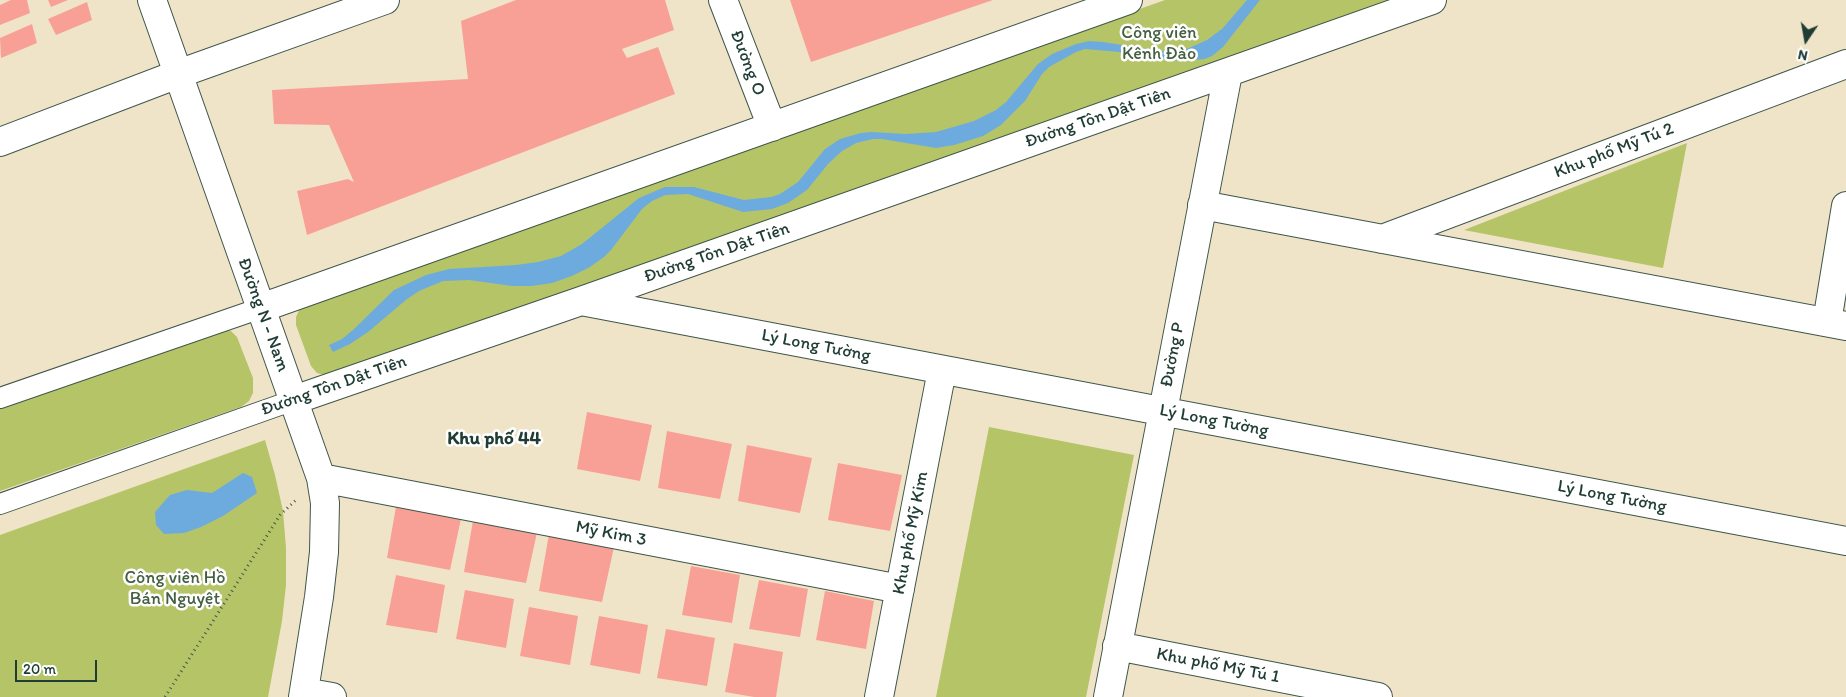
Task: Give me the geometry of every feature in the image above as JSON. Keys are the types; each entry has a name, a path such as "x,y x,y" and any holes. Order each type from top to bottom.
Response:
{"street":[{"name":"Đường N - Nam","path":"152,0 321,478 325,502 324,552 319,597 303,694"},
{"path":"0,142 178,74 383,0"},
{"name":"Đường O","path":"723,0 772,126"},
{"path":"0,398 260,308 1128,0"},
{"name":"Đường Tôn Dật Tiên","path":"0,504 1432,0"},
{"name":"Khu phố Mỹ Tú 2","path":"1382,239 1846,64"},
{"name":"Đường P","path":"1108,697 1228,73"},
{"path":"1202,205 1836,324 1846,206"},
{"name":"Lý Long Tường","path":"581,301 1846,542"},
{"name":"Khu phố Mỹ Kim","path":"879,697 942,370"},
{"name":"Mỹ Kim 3","path":"321,478 900,589"},
{"name":"Khu phố Mỹ Tú 1","path":"1117,646 1378,697"},
{"path":"303,694 332,697"}],"path":[{"path":"165,697 280,515 321,478"}],"green space":[{"name":"Công viên Kênh Đào","path":"1165,0 1397,0 328,376 317,373 311,366 296,325 296,317 300,308 304,306"},
{"path":"1687,143 1663,268 1464,230"},
{"path":"222,329 231,331 237,337 253,378 253,393 249,401 241,407 0,491 0,405"},
{"path":"989,427 1134,455 1086,697 936,697"},
{"name":"Công viên Hồ Bán Nguyệt","path":"265,440 283,511 286,548 286,585 282,621 268,697 0,697 0,535"}],"water":[{"path":"1247,0 1260,0 1223,47 1205,59 1180,61 1085,49 1049,67 1042,74 1025,101 1001,125 983,136 954,145 936,148 882,139 856,143 842,151 828,164 807,190 788,203 772,209 743,212 688,194 665,195 652,201 642,209 604,257 572,276 552,283 532,286 512,286 469,280 443,281 419,291 407,299 368,332 350,344 333,352 329,345 342,339 353,330 394,290 426,275 449,269 538,262 561,256 582,244 639,198 665,187 694,187 744,200 780,194 798,182 825,149 840,139 872,132 906,134 936,132 974,121 996,110 1006,102 1038,64 1052,54 1076,44 1089,41 1103,42 1160,51 1180,51 1189,48 1207,40 1222,29"},
{"path":"243,473 252,477 257,493 223,516 184,533 164,534 156,525 155,512 170,495 187,490 212,493"}],"building":[{"path":"11,0 27,0 30,13 0,25 0,5"},
{"path":"48,0 68,0 51,7"},
{"path":"516,0 665,0 674,30 622,49 627,58 658,47 675,94 307,235 297,191 348,179 354,182 329,125 274,124 272,90 468,79 461,21"},
{"path":"790,0 993,0 811,62"},
{"path":"87,2 92,20 56,35 48,19"},
{"path":"32,24 37,43 1,58 0,38"},
{"path":"587,412 652,425 640,481 577,469"},
{"path":"667,431 732,444 720,499 658,488"},
{"path":"747,445 812,458 800,513 738,501"},
{"path":"838,463 902,475 890,531 828,520"},
{"path":"397,501 462,514 450,570 387,558"},
{"path":"474,515 538,528 526,583 464,572"},
{"path":"549,534 614,547 602,602 539,591"},
{"path":"691,566 740,575 732,623 682,615"},
{"path":"396,575 445,585 437,633 386,625"},
{"path":"759,580 808,589 800,637 749,629"},
{"path":"465,590 514,599 506,648 456,639"},
{"path":"825,591 874,601 866,649 816,640"},
{"path":"529,607 578,616 570,665 520,656"},
{"path":"599,616 648,625 640,674 590,665"},
{"path":"666,629 715,638 707,686 657,678"},
{"path":"734,643 783,652 776,697 754,697 725,692"}],"district":[{"name":"Khu phố 44","path":"494,439"}]}
